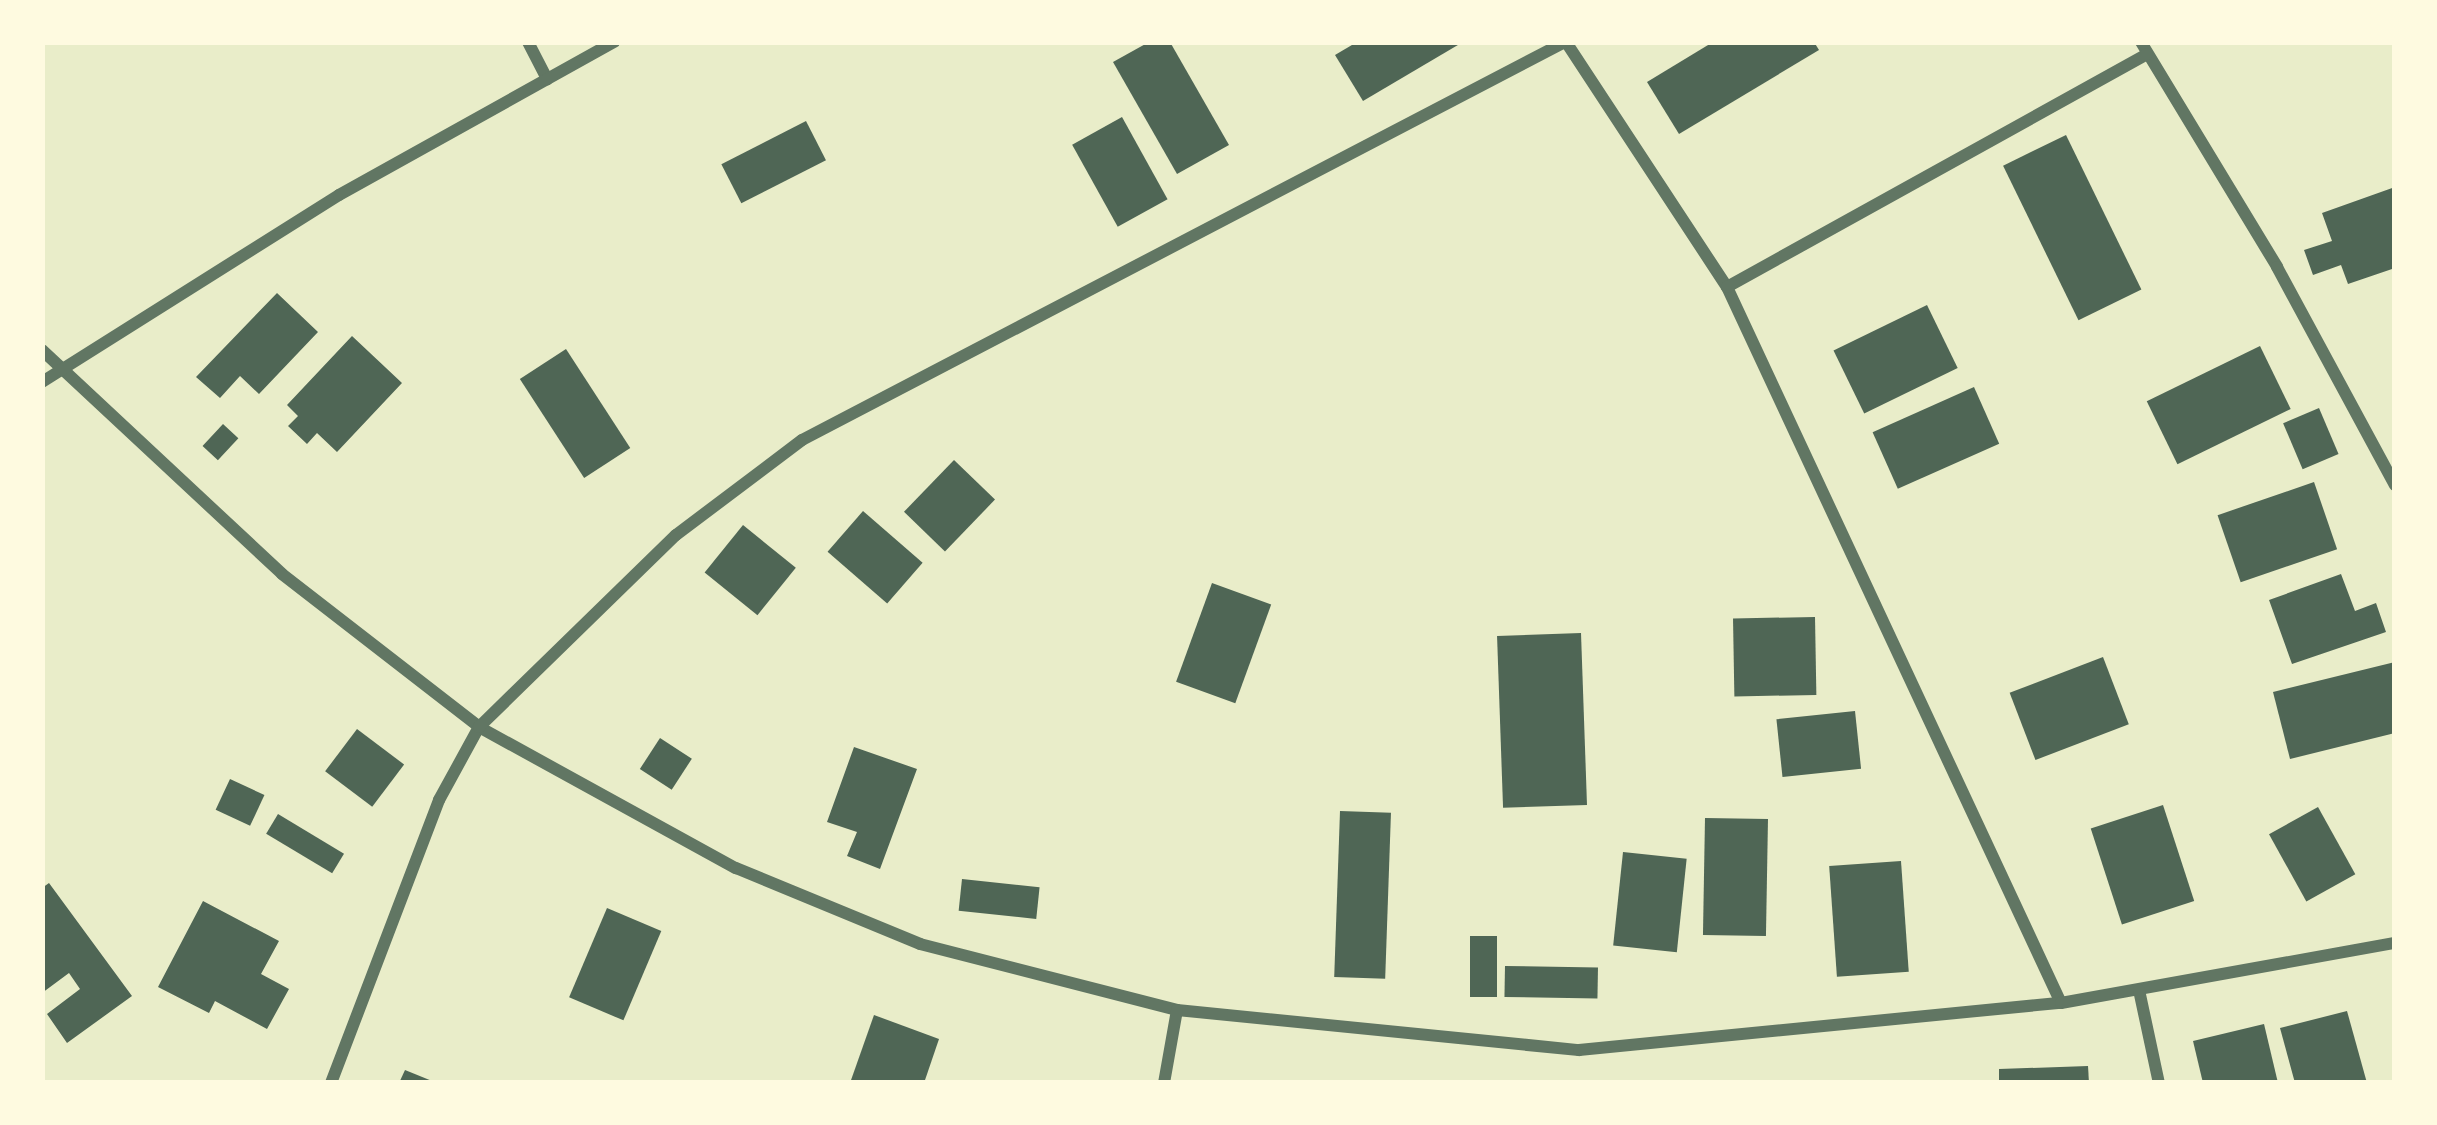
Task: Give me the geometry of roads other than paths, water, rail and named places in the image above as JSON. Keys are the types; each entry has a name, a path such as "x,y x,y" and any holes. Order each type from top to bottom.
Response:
{"street":[{"path":"528,42 547,79"},
{"path":"42,382 339,195 614,42"},
{"path":"331,1083 439,800 479,727 676,535 802,440 1566,42 1726,287 2061,1003"},
{"path":"1726,287 2144,48 2277,267 2395,484"},
{"path":"42,350 283,574 479,727 736,868 920,944 1177,1010 1579,1050 2061,1003 2395,944"},
{"path":"2139,990 2159,1083"},
{"path":"1164,1083 1177,1010"}]}
